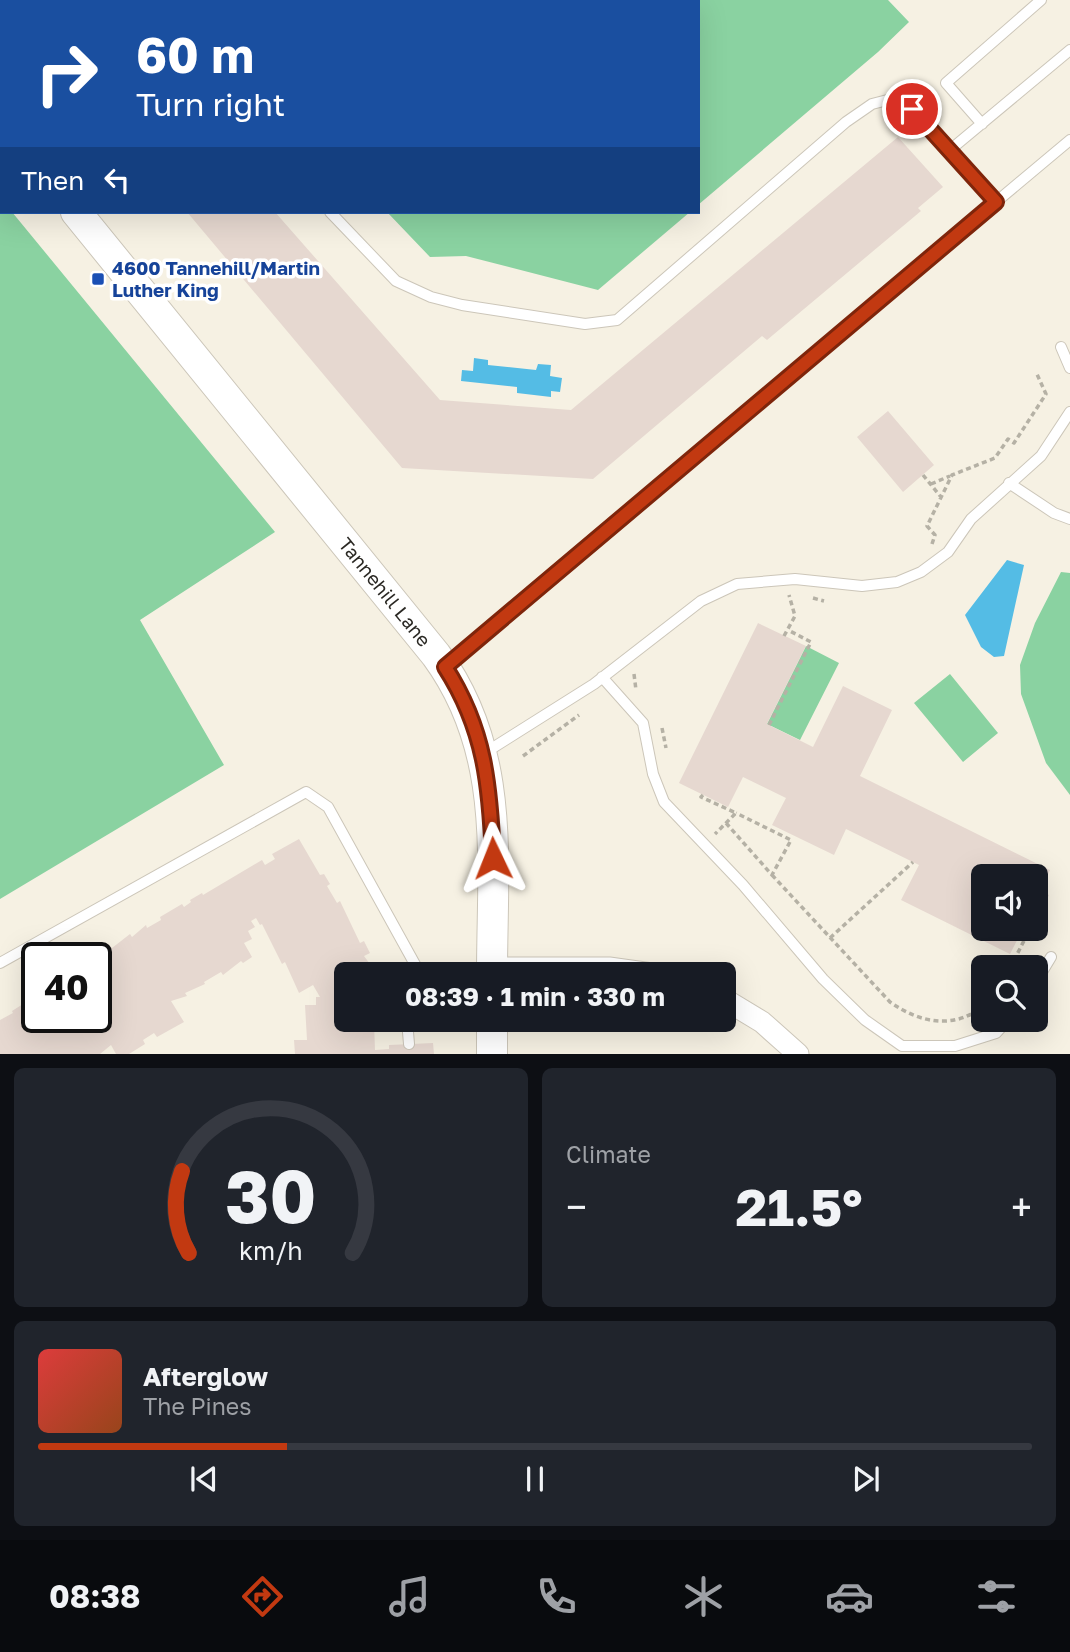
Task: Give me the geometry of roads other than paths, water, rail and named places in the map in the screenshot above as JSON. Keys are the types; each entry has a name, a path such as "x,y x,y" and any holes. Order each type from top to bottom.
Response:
{"street":[{"name":"Tannehill Lane","path":"78,214 445,667 460,691 477,730 487,771 492,835 492,962"},
{"path":"736,1006 762,1022 798,1054"},
{"path":"492,1032 492,1054"}],"lane":[{"path":"982,124 946,83 1041,0"},
{"path":"950,150 1070,50"},
{"path":"332,214 397,281 413,290 461,305 585,324 617,320 645,299 846,122 872,104 899,97 925,120 996,202"},
{"path":"445,667 1070,140"},
{"path":"1061,348 1070,368"},
{"path":"483,754 552,712 602,677 701,601 737,584 795,579 862,586 898,582 921,572 948,552 971,519 1041,456 1070,412"},
{"path":"1009,483 1054,513 1070,519"},
{"path":"602,677 643,723 653,774 664,802 743,885 822,979 865,1020 902,1046 954,1046 998,1032"},
{"path":"0,963 306,792 328,807 411,962"},
{"path":"1048,962 1051,957"},
{"path":"408,1032 409,1044"}],"water":[{"path":"474,358 488,360 488,365 536,370 538,364 551,365 550,376 562,378 560,392 551,391 551,397 517,393 517,387 461,381 462,370 473,371"},
{"path":"1007,560 1024,565 1004,656 994,657 981,647 965,615"}],"place":[{"name":"4600 Tannehill/Martin Luther King","path":"98,279"}]}
